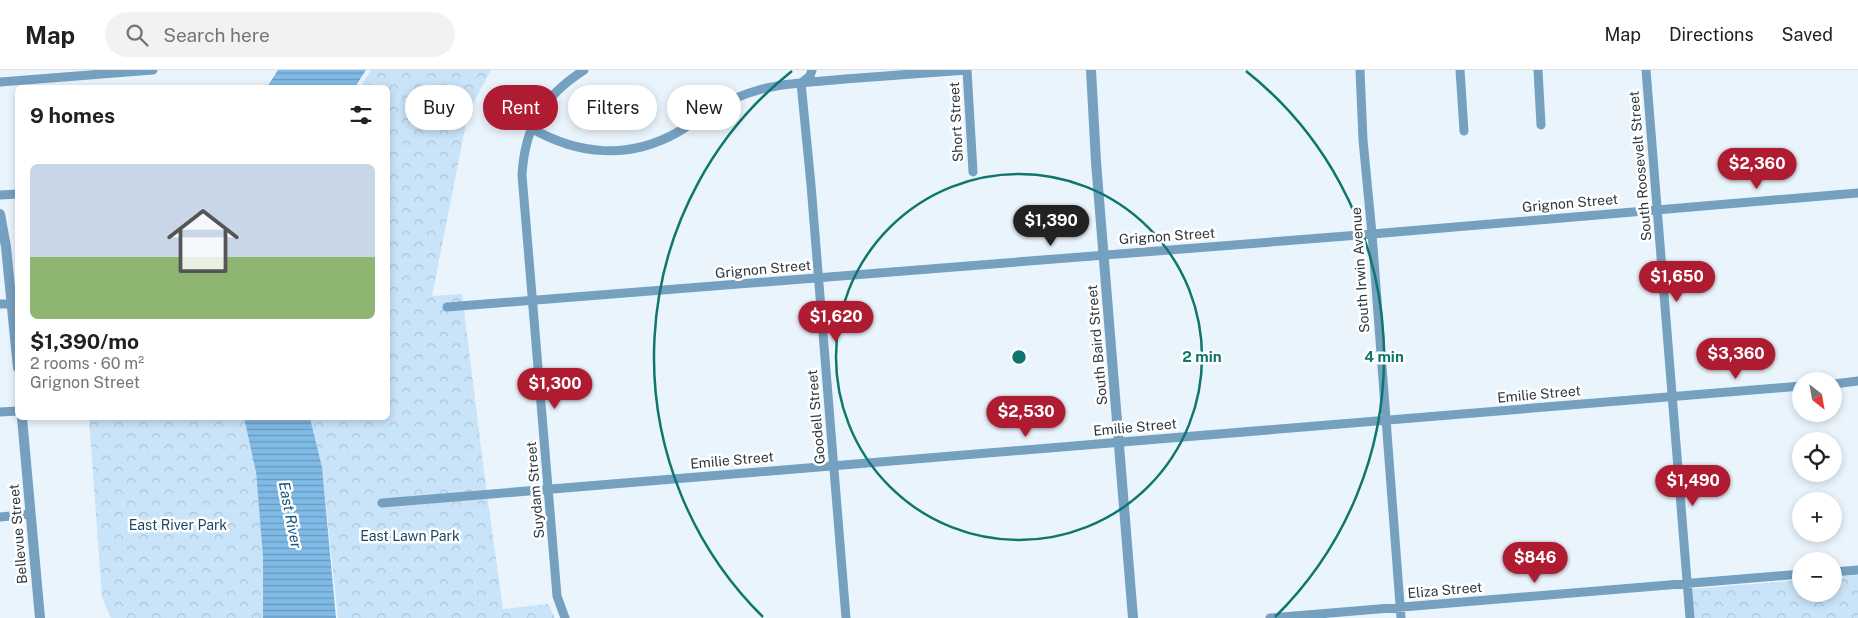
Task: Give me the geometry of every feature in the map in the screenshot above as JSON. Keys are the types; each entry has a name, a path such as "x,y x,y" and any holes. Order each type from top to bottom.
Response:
{"street":[{"path":"0,82 153,70"},
{"name":"Suydam Street","path":"558,89 584,70"},
{"path":"801,83 810,76 812,70"},
{"path":"535,130 556,141 580,148 609,151 638,148 668,138 712,110 744,95 763,89 801,83 967,70"},
{"name":"Short Street","path":"967,70 973,172"},
{"name":"South Baird Street","path":"1091,70 1133,618"},
{"name":"South Irwin Avenue","path":"1360,70 1363,140 1372,234 1401,618"},
{"path":"1460,70 1464,131"},
{"path":"1538,70 1541,125"},
{"name":"South Roosevelt Street","path":"1646,70 1690,618"},
{"name":"Goodell Street","path":"801,83 819,278 846,618"},
{"name":"Suydam Street","path":"530,130 526,140 523,166 557,596 565,618"},
{"name":"Grignon Street","path":"447,308 1858,193"},
{"path":"0,195 15,194"},
{"path":"0,214 5,235 15,336"},
{"path":"0,304 12,304"},
{"path":"1842,383 1858,382"},
{"name":"Emilie Street","path":"382,503 1792,387"},
{"path":"0,412 15,411"},
{"name":"Bellevue Street","path":"22,420 40,618"},
{"path":"0,517 30,514"},
{"path":"1842,571 1858,570"},
{"name":"Eliza Street","path":"1270,618 1792,575"}],"green space":[{"name":"East Lawn Park","path":"371,70 491,70 473,104 473,85 405,85 405,130 465,130 432,296 462,294 503,609 548,604 555,618 338,618 322,467 310,420 390,420 390,85 361,85"},
{"name":"East River Park","path":"89,420 244,420 256,472 263,557 263,618 111,618 102,597"},
{"path":"1858,575 1858,618 1694,618 1692,589 1792,581 1792,602 1842,602 1842,576"}],"water":[{"path":"278,70 366,70 356,85 268,85"},
{"name":"East River","path":"244,420 310,420 322,467 336,618 263,618 263,557 256,472"}]}
